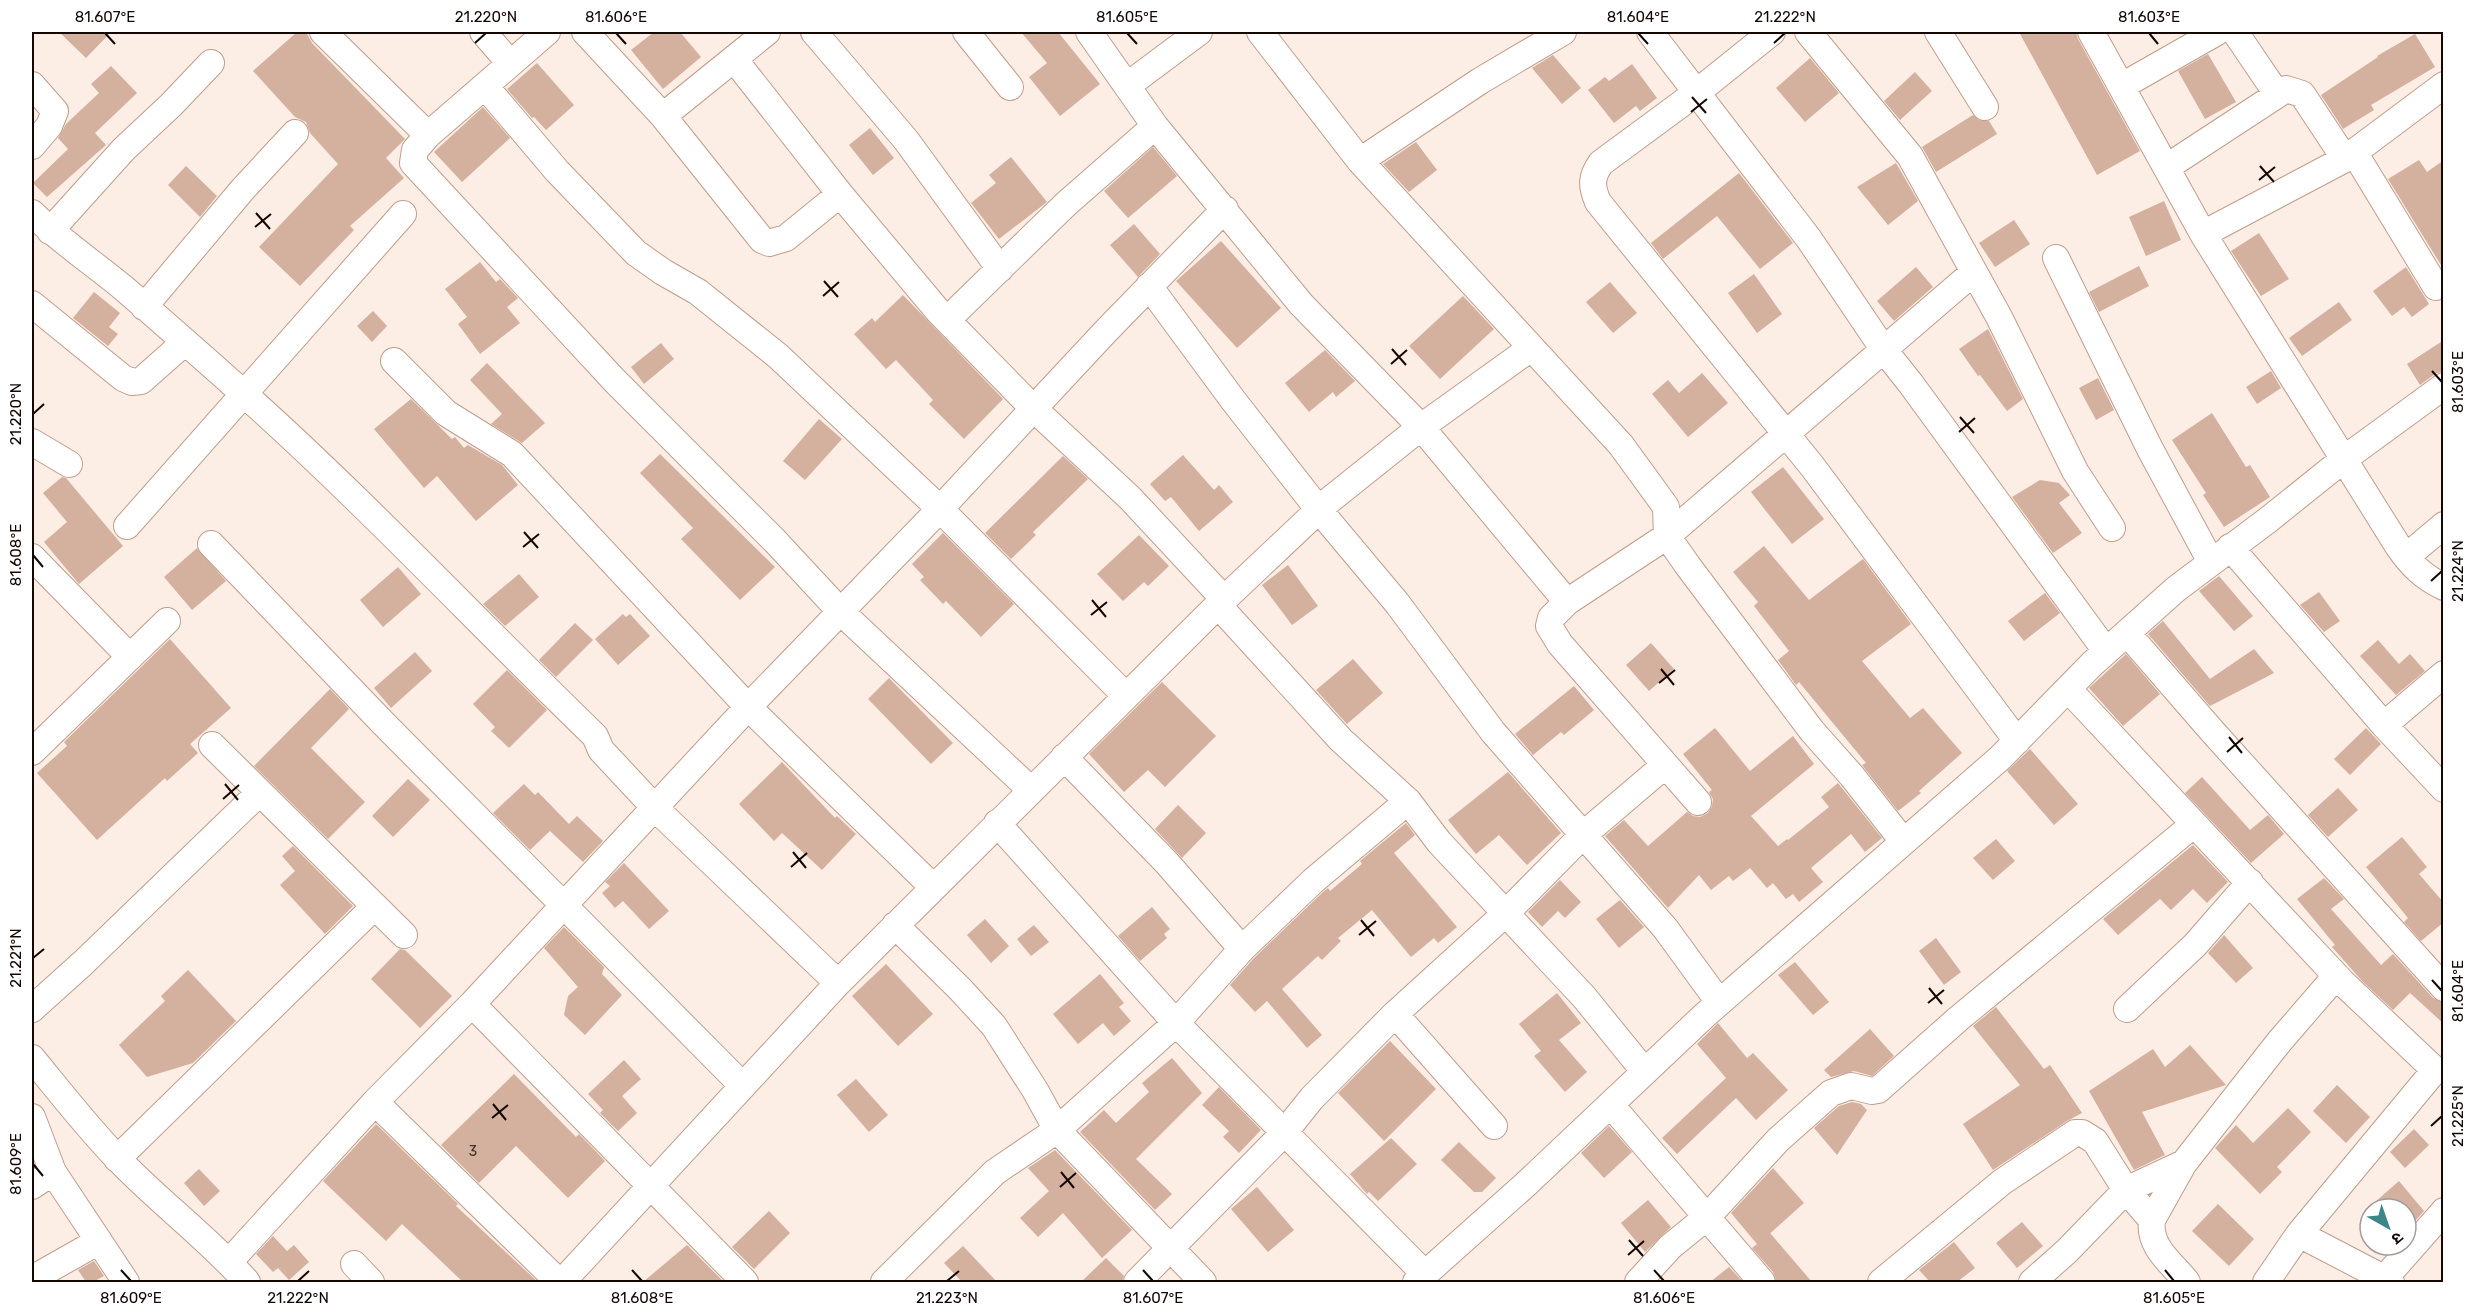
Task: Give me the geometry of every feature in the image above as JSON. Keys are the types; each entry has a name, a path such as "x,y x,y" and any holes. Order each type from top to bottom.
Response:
{"street":[{"path":"323,32 428,135"},
{"path":"483,32 510,63"},
{"path":"547,32 428,135 412,156 413,163 615,381 775,541 842,612 1031,790"},
{"path":"585,32 663,116 753,231 769,243 786,238 840,194"},
{"path":"663,116 767,32"},
{"path":"814,32 906,140 1000,268"},
{"path":"966,32 1010,87"},
{"path":"1089,32 1155,126 1301,304 1421,427 1567,602"},
{"path":"1128,85 1199,32"},
{"path":"1260,32 1360,161 1622,445 1666,507 1667,536 1812,731 1852,776 1903,841"},
{"path":"1360,161 1480,81 1563,32"},
{"path":"1650,32 1809,239 1884,350 2106,651"},
{"path":"1772,32 1696,93 1601,163 1594,172 1591,186 1598,202 1812,465 2017,741"},
{"path":"1808,32 1910,156 1999,317 2075,471 2112,528"},
{"path":"1938,32 1985,107"},
{"path":"2091,32 2204,234 2406,557 2425,578 2444,587"},
{"path":"2122,86 2217,32"},
{"path":"2235,32 2277,94"},
{"path":"734,59 840,194 947,320 1033,408 1130,498 1341,741 1408,801 1439,842 1584,997 1645,1072"},
{"path":"50,231 124,149 211,63"},
{"path":"32,85 54,111 49,126 32,146"},
{"path":"485,86 557,171 636,253 698,292 754,337 940,509 1126,696"},
{"path":"2204,234 2350,156 2442,88"},
{"path":"2167,167 2286,89 2302,94 2350,156 2436,287"},
{"path":"947,320 1065,204 1155,126"},
{"path":"144,307 243,189 295,133"},
{"path":"229,1262 375,1102 472,1004 748,707 842,612 1033,408 1225,209"},
{"path":"32,213 50,231 126,290 244,394 430,571 595,736 601,750 654,808 838,983"},
{"path":"127,526 403,214"},
{"path":"2056,258 2150,449 2221,555 2444,789"},
{"path":"1698,802 1664,766 1636,729 1553,634 1548,627 1551,618 1567,602 1667,536 1974,272"},
{"path":"1149,286 1233,400 1318,510 1397,603 1493,732 1665,928 1719,1002"},
{"path":"32,304 123,378 132,382 141,381 185,342"},
{"path":"375,1102 560,1282 838,983 1221,602 1318,510 1421,427 1531,348"},
{"path":"394,362 446,413 512,454 748,707 933,887"},
{"path":"997,823 1176,1023 1284,1133 1420,1278 1611,1105 1719,1002 2000,758 2106,651 2221,555 2344,459 2444,386"},
{"path":"32,442 69,464"},
{"path":"2406,557 2444,525"},
{"path":"211,544 562,905 743,1086"},
{"path":"32,557 130,657"},
{"path":"34,745 167,621"},
{"path":"2127,633 2212,731 2444,988"},
{"path":"2384,725 2441,681"},
{"path":"2068,688 2193,825 2250,882 2336,976 2435,1070 2299,1234 2266,1282"},
{"path":"212,745 404,934"},
{"path":"1064,757 1167,863 1242,949"},
{"path":"1137,1282 1284,1133 1312,1098 1395,1014 1506,913 1583,835 1664,766"},
{"path":"32,1009 83,963 259,793"},
{"path":"884,1282 995,1172 1057,1130 1176,1023 1242,949 1313,880 1408,801"},
{"path":"1638,1282 1670,1247 1708,1216 1778,1140 1831,1092 1851,1086 1872,1091 1878,1090 1958,1019 2193,825"},
{"path":"2127,1009 2195,945 2250,882"},
{"path":"117,1159 375,906"},
{"path":"895,925 994,1026 1035,1090 1057,1130 1203,1282"},
{"path":"2187,1282 2159,1250 2151,1228 2152,1220 2184,1163 2279,1042 2336,976"},
{"path":"472,1004 745,1282"},
{"path":"1395,1014 1494,1126"},
{"path":"32,1058 117,1159 229,1262 247,1282"},
{"path":"1611,1105 1762,1282"},
{"path":"32,1117 53,1172 126,1282"},
{"path":"1881,1282 2002,1182 2075,1133 2082,1133 2095,1141 2126,1190 2152,1220"},
{"path":"2032,1282 2067,1251 2126,1190 2184,1163"},
{"path":"32,1186 53,1172"},
{"path":"2299,1234 2354,1274 2387,1281 2444,1210"},
{"path":"32,1279 99,1241"}],"building":[{"path":"59,32 111,32 86,58"},
{"path":"297,32 306,32 312,43 405,139 386,158 404,178 350,226 354,230 300,286 259,247 338,164 310,133 306,122 295,117 253,71"},
{"path":"654,32 680,32 701,57 663,89 631,50"},
{"path":"1021,32 1058,32 1100,84 1060,116 1029,77 1047,63"},
{"path":"2019,32 2076,32 2140,151 2097,175"},
{"path":"2415,34 2435,67 2371,105 2374,110 2343,129 2321,95 2377,56"},
{"path":"2208,54 2236,102 2205,119 2178,71"},
{"path":"1553,55 1581,88 1562,104 1532,68"},
{"path":"1810,58 1839,93 1805,122 1776,88"},
{"path":"537,63 574,105 546,130 534,117 532,118 507,89"},
{"path":"1632,64 1657,98 1640,111 1636,106 1614,123 1588,90 1605,77 1609,81"},
{"path":"111,66 137,93 95,133 106,145 47,197 33,183 68,149 58,138 66,124 99,93 91,84"},
{"path":"1915,72 1932,91 1900,120 1884,101"},
{"path":"483,107 510,138 462,182 434,152"},
{"path":"1973,115 1979,120 1989,121 1997,134 1936,172 1922,147"},
{"path":"870,128 894,158 873,175 849,145"},
{"path":"1416,142 1437,170 1409,192 1383,164"},
{"path":"1153,147 1177,176 1128,218 1104,191"},
{"path":"1011,157 1047,202 999,239 971,203 996,183 989,175"},
{"path":"2419,160 2427,172 2444,160 2444,270 2388,179"},
{"path":"1896,163 1918,201 1888,225 1857,187"},
{"path":"186,166 217,196 200,217 168,185"},
{"path":"1739,173 1793,243 1760,269 1717,216 1663,259 1651,243"},
{"path":"2164,201 2181,240 2146,256 2129,217"},
{"path":"2014,220 2030,244 1995,267 1979,243"},
{"path":"1134,224 1160,254 1138,277 1110,245"},
{"path":"2259,233 2289,279 2261,296 2231,251"},
{"path":"1221,241 1281,308 1237,348 1176,281"},
{"path":"480,262 496,282 500,279 518,298 507,307 520,323 480,354 458,324 467,317 445,289"},
{"path":"2139,266 2149,286 2099,312 2089,292"},
{"path":"1916,267 1933,287 1894,321 1877,301"},
{"path":"2406,267 2429,304 2412,317 2404,307 2392,316 2373,291"},
{"path":"1754,274 1782,314 1757,333 1728,293"},
{"path":"1610,282 1637,313 1613,333 1586,302"},
{"path":"94,292 120,313 109,327 118,334 108,346 73,318"},
{"path":"903,295 1003,399 964,439 929,404 933,400 896,360 886,369 854,334 872,318 875,322"},
{"path":"1463,296 1494,329 1440,379 1409,346"},
{"path":"2339,302 2352,320 2302,356 2289,338"},
{"path":"373,311 387,326 372,342 357,326"},
{"path":"1988,329 2023,399 2007,411 1959,349"},
{"path":"2444,340 2444,371 2435,374 2420,385 2407,364"},
{"path":"661,343 674,359 644,384 631,367"},
{"path":"1325,350 1355,381 1336,397 1333,392 1309,412 1285,383"},
{"path":"487,363 545,423 522,443 491,424 502,414 470,380"},
{"path":"2271,371 2281,388 2257,404 2246,387"},
{"path":"1702,373 1728,403 1688,437 1652,394 1668,380 1679,393"},
{"path":"2098,378 2114,410 2096,420 2079,388"},
{"path":"411,399 452,439 455,437 464,448 468,445 502,465 518,485 476,521 437,476 424,488 374,429"},
{"path":"2212,413 2246,467 2250,465 2270,497 2224,527 2203,495 2206,493 2172,440"},
{"path":"819,419 842,439 805,480 783,461"},
{"path":"660,454 775,567 740,600 681,539 693,528 640,473"},
{"path":"1183,455 1214,490 1219,485 1233,502 1199,531 1171,497 1165,501 1150,484"},
{"path":"1063,456 1088,479 1033,532 1036,535 1011,559 985,533"},
{"path":"1783,467 1824,519 1792,544 1751,492"},
{"path":"62,477 66,478 123,546 79,584 44,542 67,522 43,493"},
{"path":"2040,480 2059,483 2070,495 2059,503 2082,533 2053,553 2012,497"},
{"path":"943,533 1014,604 981,637 946,601 943,604 920,580 924,577 912,564"},
{"path":"1139,535 1169,566 1148,586 1144,582 1123,601 1097,574"},
{"path":"1764,546 1809,600 1863,559 1911,624 1862,661 1910,718 1923,708 1962,753 1919,791 1921,793 1898,811 1862,765 1866,763 1799,682 1796,685 1778,660 1789,651 1754,606 1758,602 1733,572"},
{"path":"197,548 226,581 192,610 164,577"},
{"path":"1288,565 1318,606 1292,625 1262,585"},
{"path":"398,567 421,594 383,627 360,600"},
{"path":"519,574 539,597 505,626 483,604"},
{"path":"2219,576 2253,616 2234,631 2199,591"},
{"path":"2319,592 2340,621 2324,632 2300,605"},
{"path":"2045,593 2060,613 2024,641 2008,621"},
{"path":"623,614 626,617 630,614 650,636 618,665 595,639"},
{"path":"2163,621 2210,679 2254,649 2274,673 2210,706 2148,634"},
{"path":"575,623 593,640 556,677 539,660"},
{"path":"170,639 231,708 190,744 198,753 167,781 165,778 97,840 37,773 67,746 64,742"},
{"path":"2378,640 2399,664 2410,654 2425,671 2396,695 2360,656"},
{"path":"1651,643 1674,669 1649,691 1626,665"},
{"path":"415,652 432,671 391,708 374,688"},
{"path":"2126,654 2160,694 2123,726 2089,688"},
{"path":"1353,659 1383,693 1347,724 1316,690"},
{"path":"507,670 547,710 509,748 491,731 495,727 473,704"},
{"path":"889,678 953,743 931,764 868,699"},
{"path":"1162,682 1216,736 1165,787 1148,770 1124,792 1089,754"},
{"path":"1574,686 1594,710 1564,735 1561,732 1533,755 1515,734"},
{"path":"330,689 349,709 311,748 365,802 328,839 254,766"},
{"path":"1715,728 1750,771 1793,736 1814,764 1751,816 1778,846 1829,807 1821,797 1838,783 1882,838 1865,852 1851,834 1811,868 1823,882 1799,902 1793,894 1786,899 1773,883 1767,888 1750,868 1733,881 1729,876 1711,890 1699,875 1668,908 1605,836 1624,820 1648,846 1687,812 1700,817 1708,813 1712,806 1713,799 1709,792 1712,790 1683,754"},
{"path":"2366,728 2381,744 2350,775 2334,759"},
{"path":"2030,749 2078,804 2054,825 2007,771"},
{"path":"782,762 835,818 837,816 856,834 822,870 782,833 774,841 739,804"},
{"path":"1508,772 1561,833 1527,865 1499,835 1476,854 1448,820"},
{"path":"2202,777 2250,830 2268,815 2284,834 2251,863 2185,793"},
{"path":"408,779 430,800 393,837 372,816"},
{"path":"524,784 535,795 538,792 569,824 577,816 603,841 583,862 550,831 530,850 493,813"},
{"path":"2338,788 2358,810 2328,837 2308,815"},
{"path":"1178,805 1206,833 1182,858 1155,829"},
{"path":"1406,823 1415,835 1394,853 1457,927 1438,943 1434,938 1411,957 1372,910 1338,938 1341,941 1322,960 1318,956 1282,989 1322,1035 1307,1048 1267,1001 1255,1012 1230,985 1253,959 1323,892 1328,888 1330,891 1362,864 1360,861"},
{"path":"2402,837 2427,867 2419,874 2444,903 2444,922 2421,941 2404,922 2408,918 2366,867"},
{"path":"1996,839 2015,861 1993,880 1973,858"},
{"path":"2193,845 2228,882 2207,903 2193,889 2171,910 2160,899 2118,935 2103,919"},
{"path":"293,846 353,906 325,934 280,885 295,871 282,856"},
{"path":"624,863 669,911 649,929 623,901 615,908 602,893 610,886 605,882"},
{"path":"2324,878 2344,899 2331,909 2381,965 2393,954 2433,998 2444,1003 2444,1024 2410,993 2393,1010 2363,982 2332,947 2335,945 2297,899"},
{"path":"1560,880 1581,902 1565,918 1558,911 1542,927 1528,912"},
{"path":"1620,900 1644,927 1619,948 1596,919"},
{"path":"1152,907 1170,929 1164,934 1167,938 1140,961 1118,936"},
{"path":"985,919 1009,946 991,963 967,935"},
{"path":"1034,925 1049,942 1031,956 1017,939"},
{"path":"564,927 604,967 602,974 622,995 585,1035 564,1015 568,996 578,987 544,948"},
{"path":"2224,935 2253,968 2236,983 2208,953"},
{"path":"1936,938 1961,972 1944,985 1919,951"},
{"path":"400,949 405,950 452,996 420,1028 371,979"},
{"path":"1795,962 1829,1002 1813,1015 1778,975"},
{"path":"886,964 933,1014 898,1046 852,996"},
{"path":"188,970 236,1021 193,1063 147,1077 119,1045 165,1001 161,996"},
{"path":"1100,974 1124,1003 1119,1007 1131,1021 1114,1036 1103,1023 1078,1044 1053,1014"},
{"path":"1557,993 1581,1023 1559,1040 1587,1072 1565,1092 1534,1056 1541,1051 1519,1024"},
{"path":"1996,1007 2044,1069 2050,1065 2082,1113 1993,1170 1963,1124 2020,1085 1973,1026"},
{"path":"1718,1023 1747,1058 1753,1053 1788,1090 1756,1120 1736,1098 1677,1154 1662,1138 1726,1078 1697,1044"},
{"path":"1870,1029 1894,1056 1872,1076 1854,1071 1831,1077 1824,1070"},
{"path":"1390,1041 1436,1089 1384,1141 1338,1093"},
{"path":"2190,1045 2226,1085 2142,1112 2165,1155 2134,1170 2089,1091 2153,1049 2165,1067"},
{"path":"1172,1058 1202,1093 1136,1159 1172,1194 1155,1210 1080,1132 1104,1110 1116,1123 1149,1092 1142,1083"},
{"path":"624,1060 641,1079 622,1096 637,1113 618,1131 600,1113 603,1110 588,1094"},
{"path":"514,1074 576,1137 579,1134 605,1161 568,1198 516,1146 479,1183 441,1145"},
{"path":"856,1079 888,1115 869,1132 837,1095"},
{"path":"2337,1085 2370,1117 2346,1143 2313,1111"},
{"path":"1219,1087 1261,1130 1239,1153 1223,1137 1229,1131 1202,1105"},
{"path":"1852,1102 1861,1104 1867,1110 1837,1155 1814,1128 1839,1106"},
{"path":"2288,1108 2311,1132 2277,1167 2282,1172 2260,1194 2215,1148 2236,1125 2253,1143"},
{"path":"376,1124 458,1204 456,1206 538,1282 463,1282 402,1224 386,1241 323,1181"},
{"path":"1609,1126 1632,1152 1604,1178 1581,1153"},
{"path":"2414,1129 2429,1145 2405,1168 2390,1152"},
{"path":"1391,1138 1417,1164 1378,1201 1369,1192 1367,1194 1350,1174"},
{"path":"1459,1142 1496,1178 1482,1192 1474,1192 1441,1160"},
{"path":"1055,1150 1132,1230 1102,1258 1063,1213 1038,1237 1020,1218 1049,1191 1028,1168"},
{"path":"1773,1168 1804,1203 1770,1233 1812,1282 1777,1282 1773,1272 1752,1248 1757,1244 1731,1213"},
{"path":"199,1169 220,1191 204,1206 184,1183"},
{"path":"2399,1181 2412,1197 2381,1197"},
{"path":"1257,1187 1294,1230 1268,1252 1231,1209"},
{"path":"1648,1200 1671,1227 1645,1252 1621,1223"},
{"path":"2218,1204 2254,1239 2229,1266 2192,1231"},
{"path":"2418,1204 2424,1211 2418,1218"},
{"path":"769,1211 790,1233 754,1269 732,1247"},
{"path":"2022,1222 2043,1246 2017,1268 1996,1243"},
{"path":"273,1236 287,1251 294,1245 309,1262 289,1280 278,1268 273,1272 256,1254"},
{"path":"1954,1242 1975,1268 1957,1282 1930,1282 1919,1270"},
{"path":"687,1245 724,1282 643,1282"},
{"path":"963,1246 997,1282 962,1282 944,1263"},
{"path":"1106,1258 1124,1276 1122,1282 1081,1282"},
{"path":"94,1261 104,1276 93,1282 86,1282 78,1270"},
{"path":"1729,1267 1743,1282 1710,1282"}]}
